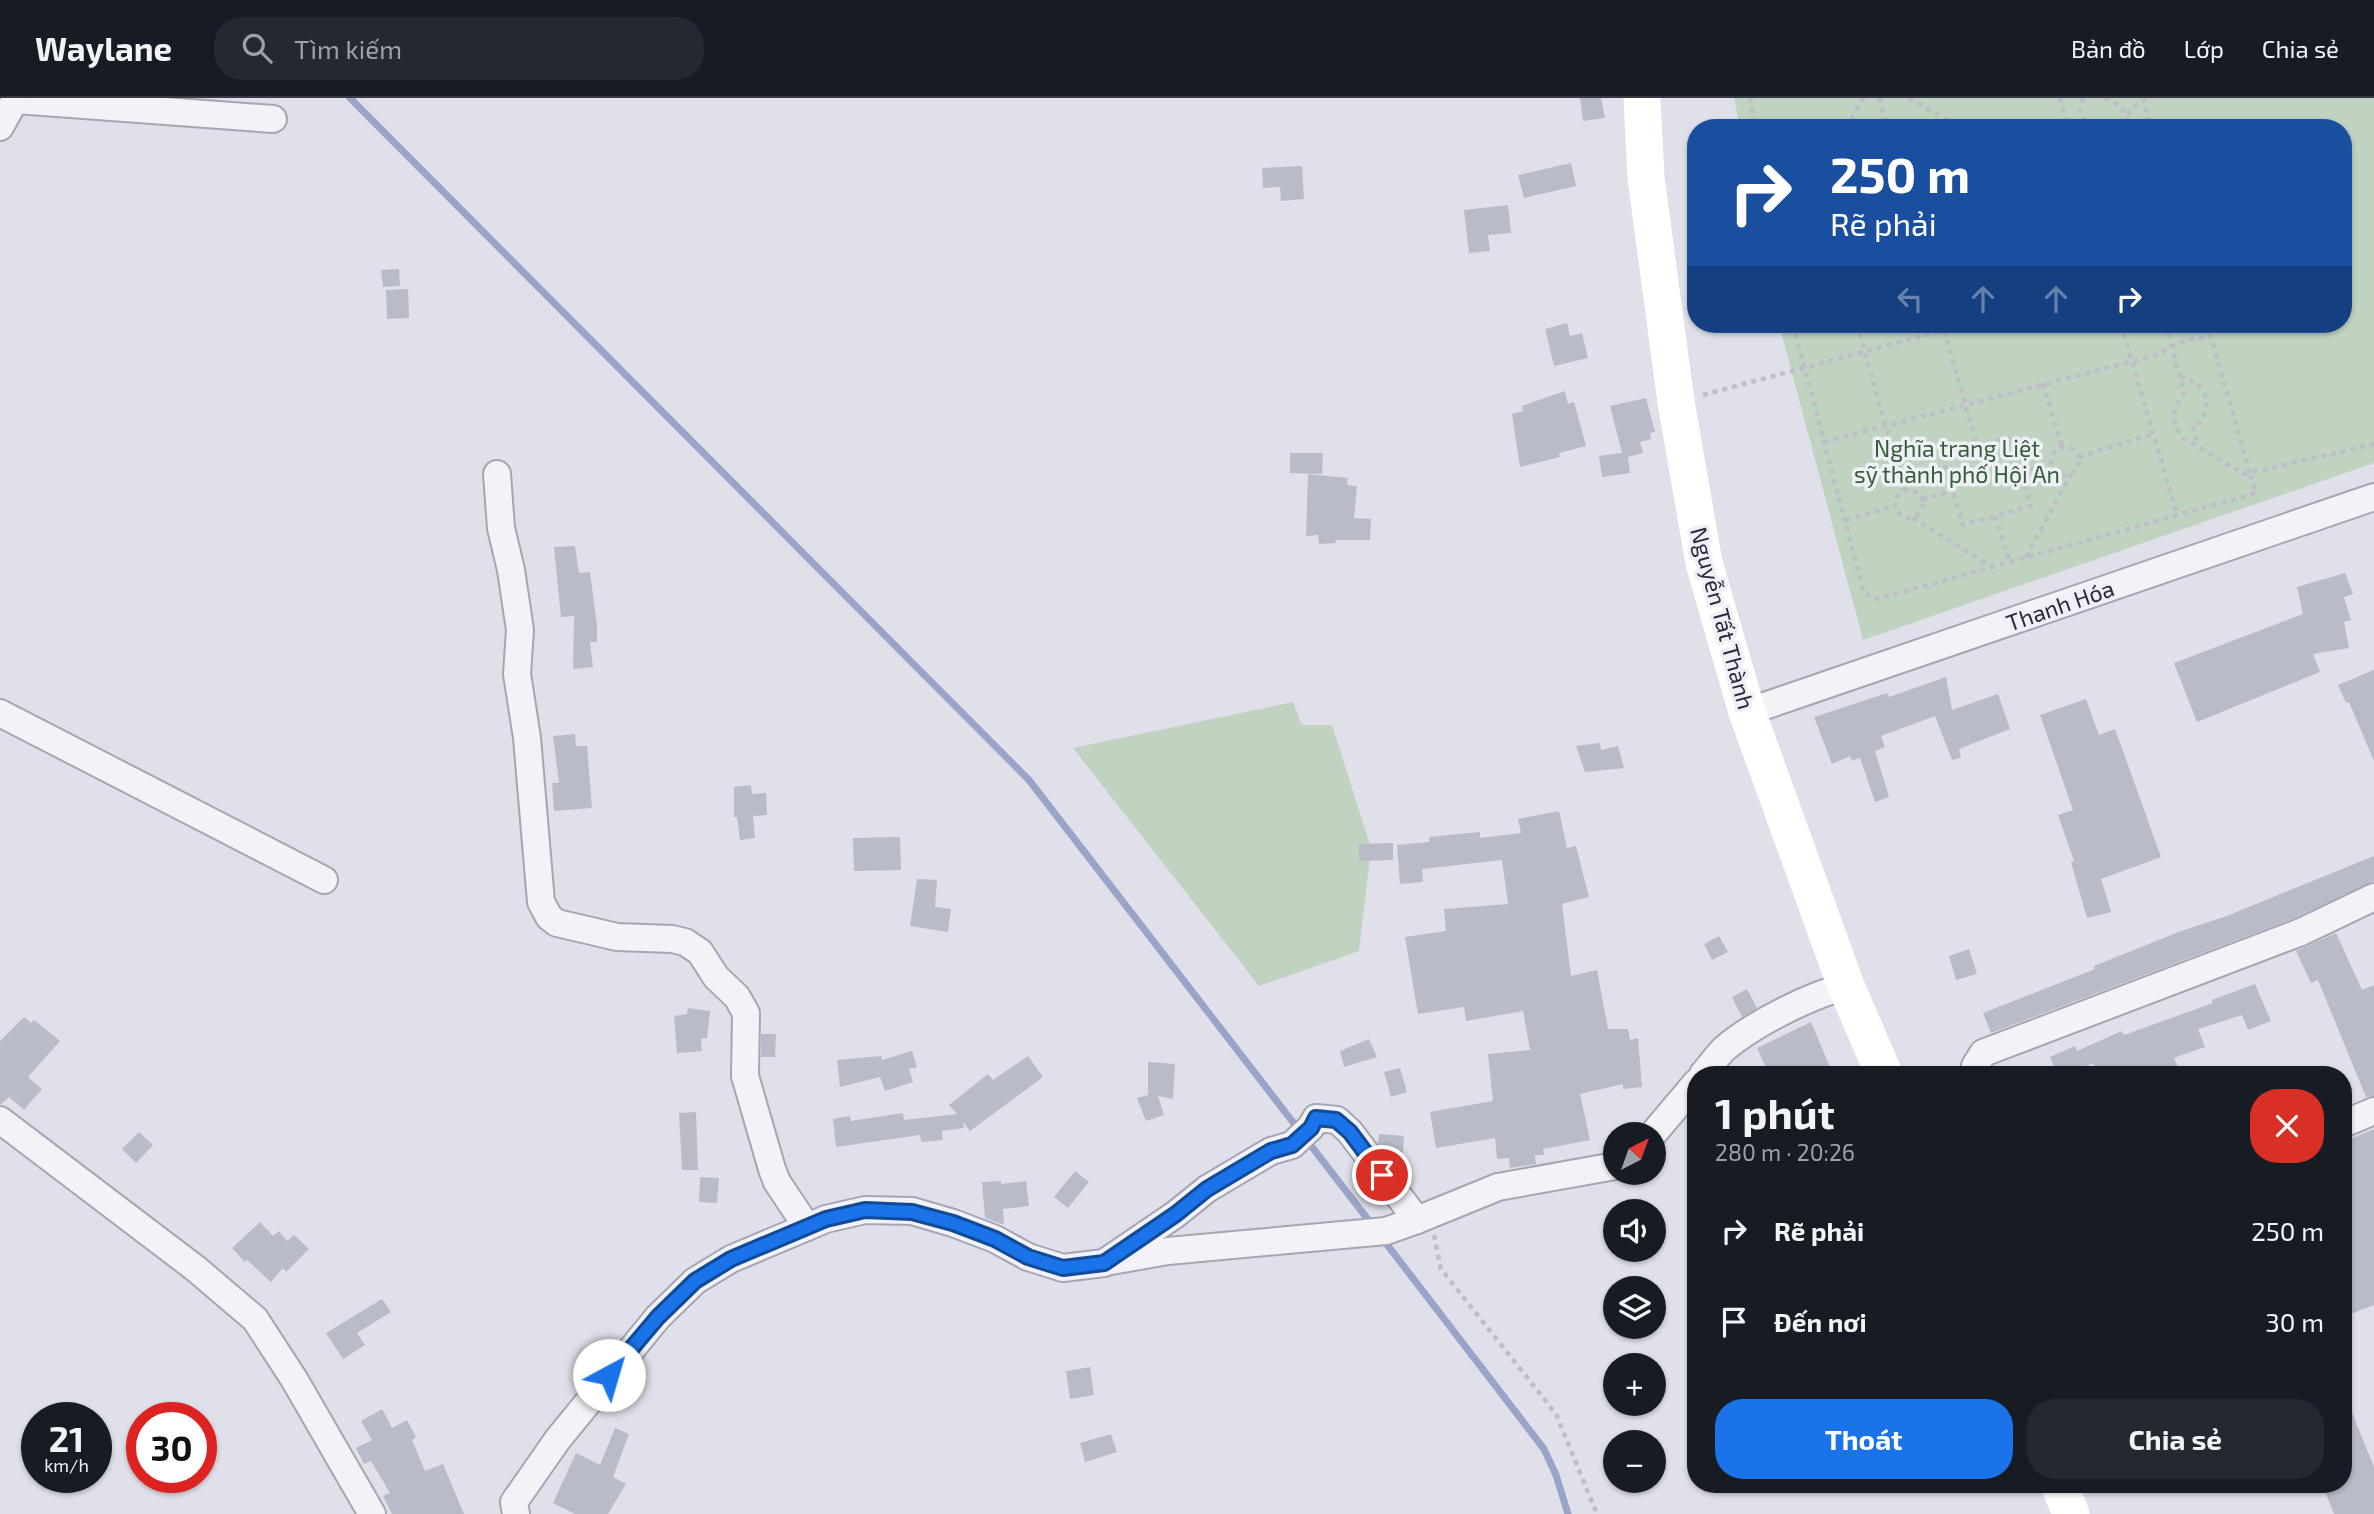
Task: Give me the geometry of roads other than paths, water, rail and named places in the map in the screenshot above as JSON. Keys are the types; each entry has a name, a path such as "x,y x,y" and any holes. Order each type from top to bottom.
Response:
{"main road":[{"name":"Nguyễn Tất Thành","path":"1642,98 1646,178 1676,402 1704,563 1747,712 1846,986 1881,1066"},
{"path":"2063,1493 2071,1514"}],"street":[{"path":"0,127 16,99 273,119"},
{"path":"497,474 501,527 520,630 517,674 527,738 535,862 544,909 558,923 568,926 617,937 685,942 700,953 716,976 743,1004 747,1021 746,1076 772,1169 777,1182 807,1227"},
{"name":"Thanh Hóa","path":"1747,712 2374,497"},
{"path":"0,713 324,880"},
{"path":"1975,1066 1983,1053 2301,932 2374,897"},
{"path":"1710,1066 1725,1049 1778,1015 1818,994 1846,986"},
{"path":"1663,1122 1687,1094"},
{"path":"2352,1120 2374,1111"},
{"path":"1104,1263 1176,1214 1207,1189 1271,1151 1292,1145 1311,1128 1316,1118 1336,1120 1350,1132 1424,1218"},
{"path":"0,1120 195,1268 255,1319 294,1379 372,1514"},
{"path":"516,1514 514,1502 558,1439 658,1317 695,1281 731,1259 807,1227 865,1210 912,1212 953,1223 995,1239 1028,1257 1063,1268 1168,1251 1377,1232 1424,1218 1498,1187 1603,1169"}],"waterway":[{"path":"350,98 1029,780 1373,1226"},
{"path":"1382,1238 1544,1449 1556,1475 1568,1514"}],"park label":[{"name":"Nghĩa trang Liệt sỹ thành phố Hội An","path":"1957,461"}]}
